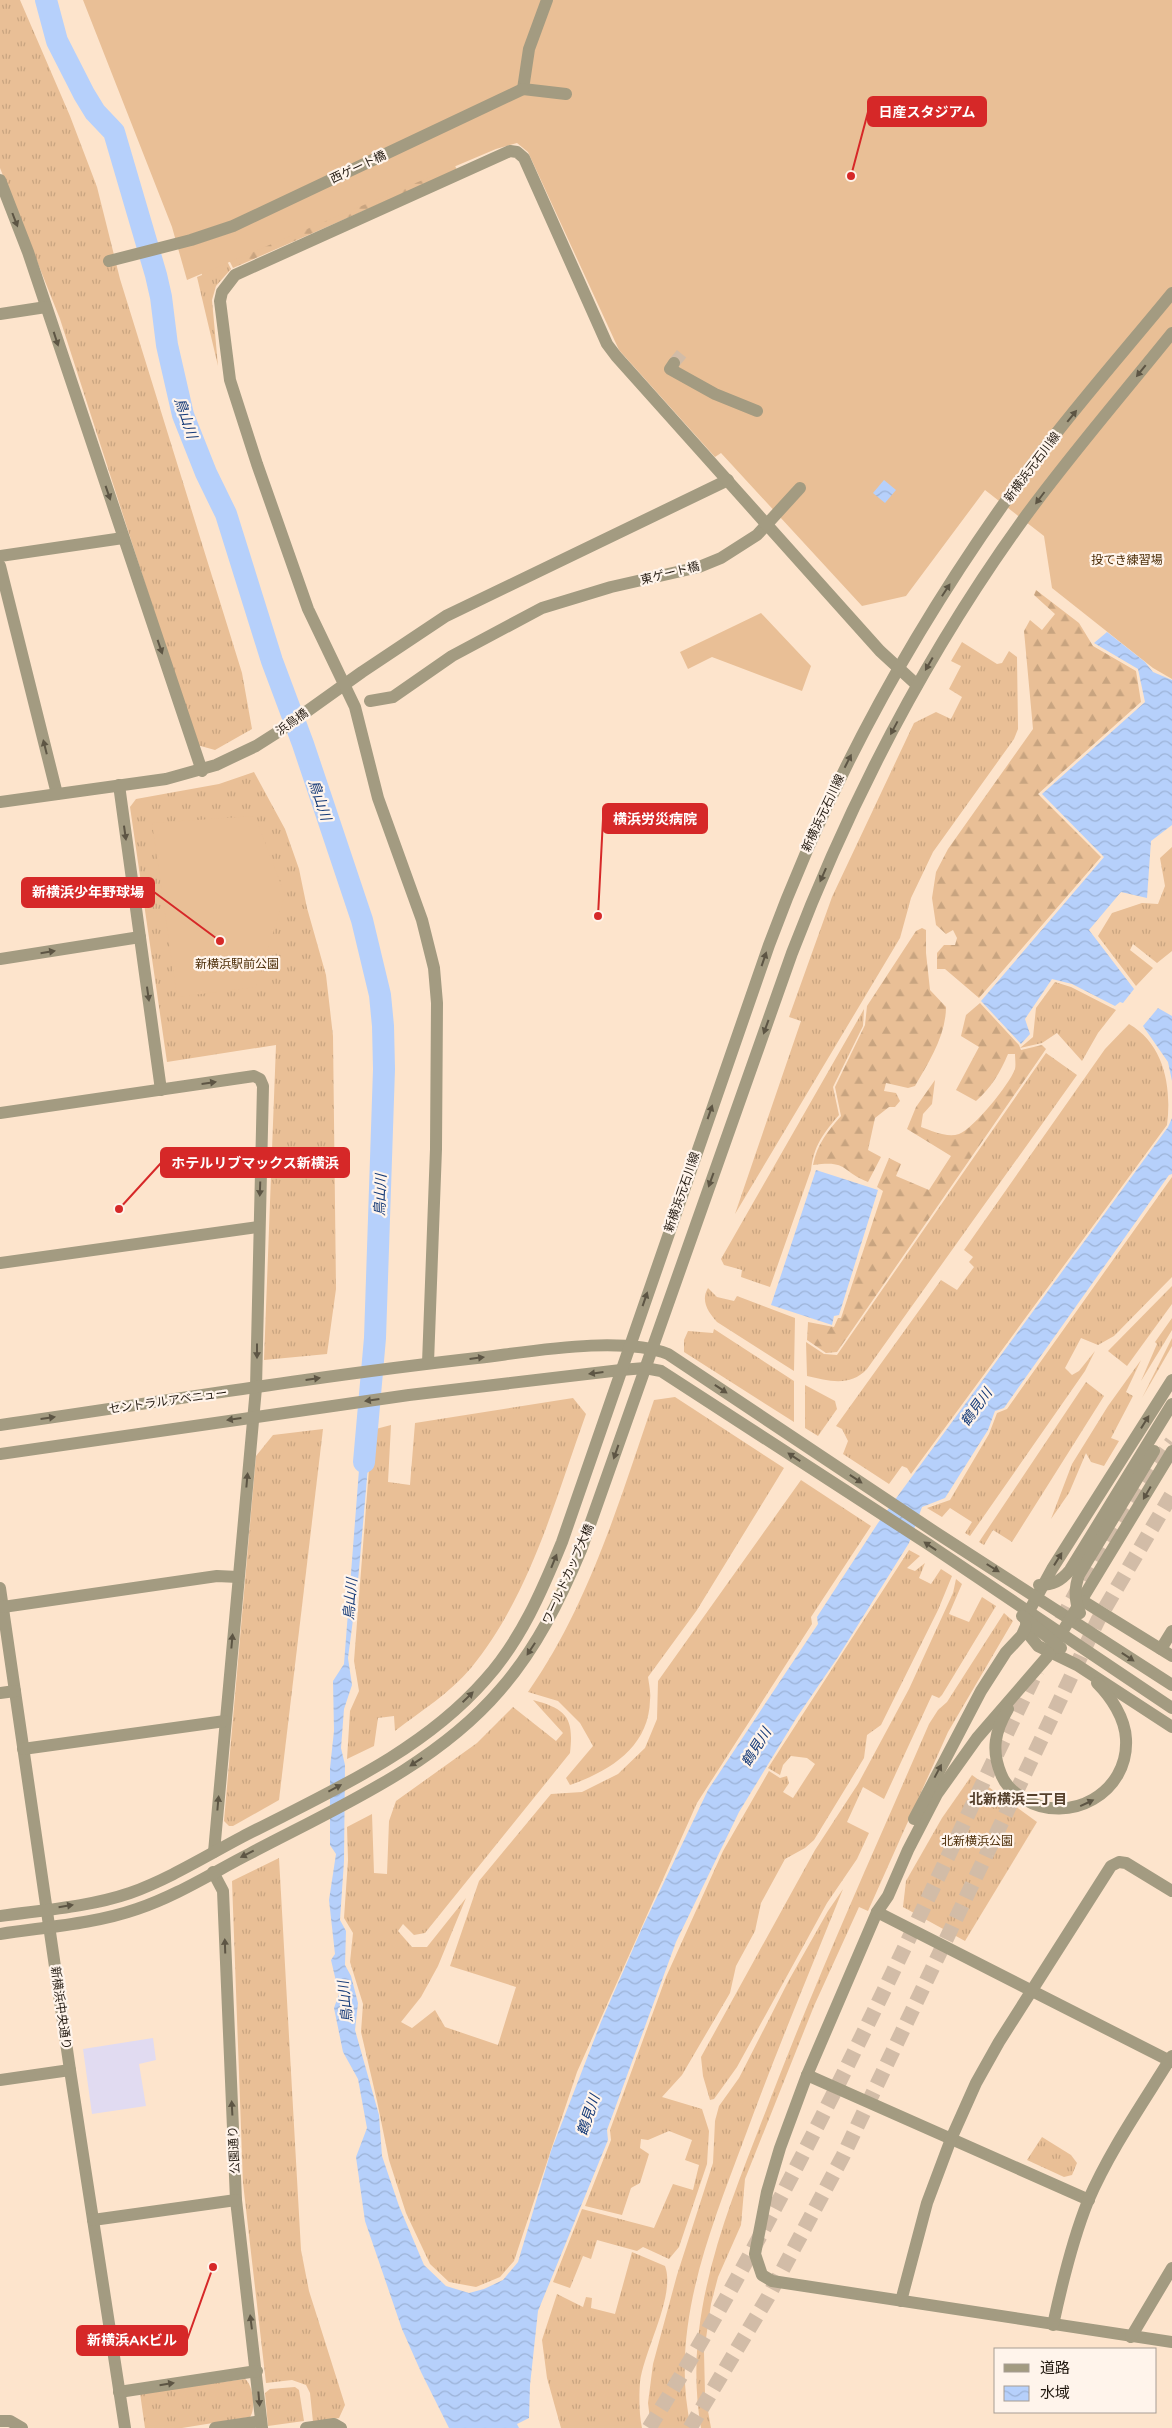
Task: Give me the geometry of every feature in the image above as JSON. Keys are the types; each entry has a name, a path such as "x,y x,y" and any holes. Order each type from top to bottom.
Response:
{"street":[{"path":"547,0 529,49 523,89 566,94"},
{"name":"西ゲート橋","path":"114,260 233,226 523,89"},
{"path":"428,1364 436,1149 437,1003 434,968 422,920 378,798 355,706 308,609 256,464 230,380 220,301 222,292 235,275 510,151 517,152 524,158 607,344 616,356 812,576 897,668 917,685"},
{"path":"0,180 46,307 202,771"},
{"name":"新横浜元石川線","path":"610,1404 629,1345 788,894 835,787 897,668 972,550 1039,456 1172,293"},
{"path":"0,314 46,307"},
{"name":"新横浜元石川線","path":"632,1406 816,890 866,783 917,685 1025,517 1172,333"},
{"path":"674,363 670,369 687,380 757,411"},
{"name":"浜鳥橋","path":"0,802 166,779 202,771 260,744 420,632 469,603 728,480"},
{"name":"東ゲート橋","path":"370,702 393,697 452,656 542,608 581,596 674,574 722,558 756,535 800,488"},
{"path":"0,556 123,538"},
{"path":"0,566 56,794"},
{"path":"118,785 161,1090"},
{"path":"0,959 140,938"},
{"path":"0,1113 254,1076 260,1079 263,1086 258,1226 256,1388 214,1852"},
{"path":"0,1264 258,1226"},
{"name":"セントラルアベニュー","path":"0,1425 411,1366 569,1348 629,1345 652,1348 680,1362 935,1532 1010,1578 1172,1685"},
{"path":"0,1454 410,1395 621,1370 645,1368 661,1371 673,1377 1000,1592 1172,1708"},
{"path":"1172,1380 1052,1569 1026,1622 1022,1635 1006,1652 981,1691 928,1789 881,1894 877,1912 807,2075 780,2148 767,2192 755,2254 762,2275 772,2282 1172,2342"},
{"name":"ワールドカップ大橋","path":"0,1916 101,1900 129,1893 163,1878 374,1766 421,1737 456,1709 498,1664 524,1626 546,1583 568,1526 610,1404"},
{"path":"1010,1578 1027,1583 1046,1585 1062,1579 1070,1570 1172,1404"},
{"name":"ワールドカップ大橋","path":"0,1934 104,1918 136,1910 290,1832 382,1782 433,1751 483,1708 514,1674 538,1637 572,1571 632,1406"},
{"path":"1098,1636 1087,1624 1077,1607 1075,1587 1078,1575 1172,1421"},
{"path":"877,1912 888,1896 908,1850 937,1794 976,1738 1051,1652 1172,1451"},
{"path":"3,1607 217,1576 238,1577"},
{"name":"新横浜中央通り","path":"0,1588 46,1909 125,2428"},
{"path":"1000,1592 1020,1615 1069,1654 1111,1700 1121,1717 1124,1728 1125,1756 1120,1772 1102,1795 1077,1807 1052,1809 1030,1803 1009,1788 997,1765 995,1740 1000,1723 1018,1691"},
{"path":"1083,1601 1172,1656"},
{"path":"1026,1622 1033,1641 1077,1665 1172,1728"},
{"path":"1160,1649 1172,1631"},
{"path":"0,1693 15,1690"},
{"path":"24,1749 225,1721"},
{"path":"901,2301 927,2203 950,2139 976,2083 999,2042 1033,1992 1111,1866 1119,1862 1126,1862 1172,1891"},
{"name":"公園通り","path":"213,1872 223,1891 236,2200 262,2424"},
{"path":"877,1912 1171,2060 1110,2158 1089,2200 1069,2255 1053,2325"},
{"path":"0,2080 70,2070"},
{"path":"807,2075 1089,2200"},
{"path":"93,2220 236,2200"},
{"path":"1130,2337 1172,2268"},
{"path":"119,2392 257,2371"},
{"path":"0,2421 10,2421 22,2428"},
{"path":"215,2428 262,2424"},
{"path":"306,2428 334,2424 341,2428"}],"shaded area":[{"path":"153,2038 156,2060 139,2064 146,2106 92,2114 83,2049"}],"green space":[{"path":"0,0 20,0 70,116 97,187 120,279 242,673 252,729 215,750 197,745 60,319 0,168"},
{"name":"投てき練習場","path":"83,0 1172,0 1172,679 1153,668 1052,588 1044,536 985,490 906,596 862,606 721,453 715,457 619,350 528,152 517,143 496,149 187,280 172,227"},
{"path":"448,150 457,170 233,268 224,250"},
{"path":"222,251 231,269 216,286 212,300 218,366 197,277 202,275 199,259"},
{"path":"1036,590 1079,623 1093,646 1136,671 1141,702 1038,794 1101,857 979,998 945,969 937,969 937,953 944,945 955,945 957,938 953,930 946,934 936,925 932,898 936,872 948,849 1033,729 1024,631 1030,620 1042,630 1055,614 1034,595"},
{"path":"761,613 811,666 802,691 712,657 688,669 680,652"},
{"path":"962,642 997,664 1002,663 1009,651 1017,657 1018,729 1014,739 933,852 911,898 900,938 735,1214 801,1021 789,1017 832,897 914,723 936,712 951,719 962,697 949,689 961,666 951,661"},
{"name":"新横浜駅前公園","path":"254,772 285,829 299,869 307,908 326,975 333,1036 336,1289 327,1354 264,1360 276,1045 167,1062 130,807 136,799 219,784"},
{"path":"255,816 285,895 256,987 177,997 152,823"},
{"path":"1172,847 1172,951 1157,963 1133,944 1130,950 1153,968 1136,986 1098,936 1112,913 1142,903 1158,904 1165,886 1160,858"},
{"path":"922,928 926,930 926,953 930,990 946,1007 943,1028 936,1048 915,1086 908,1088 886,1083 884,1091 896,1093 900,1101 895,1107 889,1107 875,1118 868,1150 881,1157 868,1182 839,1165 813,1165 820,1144 841,1116 835,1087 865,1025 867,1006 916,931"},
{"path":"1055,982 1071,987 1116,1010 1098,1033 1082,1061 1057,1033 1042,1043 1020,1048 1033,1037 1036,1008"},
{"path":"980,1003 1019,1045 1021,1050 1042,1045 1046,1049 837,1352 826,1353 807,1340 808,1322 834,1327 838,1318 841,1318 883,1191 877,1187 889,1158 901,1164 896,1176 929,1190 951,1156 907,1129 916,1107 935,1080 932,1104 923,1114 921,1127 945,1135 959,1134 973,1124 990,1105 1006,1085 1015,1069 1015,1054 1008,1054 995,1080 976,1101 956,1090 979,1047 961,1036 966,1015"},
{"path":"864,1009 863,1026 833,1087 839,1115 824,1134 814,1154 811,1170 770,1287 741,1277 742,1270 724,1265 721,1259"},
{"path":"1129,1024 1150,1043 1158,1055 1163,1068 1168,1096 1167,1125 911,1474 907,1468 902,1466 889,1484 843,1454 848,1441 842,1429 836,1426 941,1280 957,1290 974,1267 969,1262 973,1257 964,1250 1105,1049"},
{"path":"1046,1053 1077,1075 867,1369 854,1378 839,1381 807,1376 806,1342 824,1354 837,1355"},
{"path":"1172,1177 1172,1277 1114,1336 1098,1345 1081,1338 1065,1368 1072,1375 1079,1371 1095,1351 1085,1371 970,1536 965,1533 972,1522 950,1508 942,1517 927,1508 950,1500 989,1434 997,1413 1007,1409"},
{"path":"1172,1286 1172,1304 1127,1366 1108,1351"},
{"path":"708,1288 717,1297 734,1301 737,1296 795,1318 794,1371 717,1322 706,1306 705,1298"},
{"path":"1172,1318 1172,1330 1141,1381 1157,1344 1155,1342"},
{"path":"714,1329 794,1381 794,1422 684,1352 684,1340 688,1331 713,1333"},
{"path":"1172,1338 1172,1346 1142,1398"},
{"path":"1141,1360 1126,1392 1133,1396 1111,1438 1119,1441 1104,1466 1091,1462 1086,1453 1069,1493 1051,1519 1072,1464 1108,1406"},
{"path":"1086,1382 1104,1396 1012,1542 993,1530 984,1545 979,1542"},
{"path":"805,1385 835,1401 837,1409 818,1436 805,1428"},
{"path":"675,1397 784,1468 697,1610 648,1677 650,1694 648,1717 643,1731 635,1744 613,1764 570,1785 566,1778 593,1746 580,1723 558,1701 528,1692 550,1659 586,1587 615,1513 654,1400"},
{"path":"573,1398 586,1414 539,1546 510,1610 492,1640 471,1668 454,1686 395,1731 394,1716 378,1718 374,1746 347,1759 350,1711 359,1691 354,1661 372,1430 391,1425 388,1482 410,1485 415,1423"},
{"path":"323,1429 279,1800 233,1826 229,1826 224,1821 256,1456 273,1435"},
{"path":"801,1480 871,1526 811,1617 812,1624 697,1803 577,2072 514,2261 500,2277 476,2287 449,2282 430,2264 406,2213 389,2160 361,2032 363,2004 350,1962 353,1933 344,1918 348,1860 347,1827 372,1814 374,1873 387,1874 389,1821 396,1801 477,1743 513,1707 556,1741 563,1733 533,1700 554,1707 566,1717 571,1731 570,1753 425,1933 414,1935 403,1924 398,1931 412,1947 427,1947 466,1898 438,1966 421,1997 401,2022 412,2028 435,2010 445,2027 498,2045 516,1987 450,1966 479,1881 551,1794 582,1792 618,1774 645,1748 657,1719 658,1681"},
{"path":"909,1550 920,1556 907,1568 915,1571 925,1563 919,1578 931,1584 941,1569 952,1576 938,1610 881,1725 867,1735 864,1758 814,1840 805,1848 785,1859 761,1903 755,1931 736,1966 730,1993 682,2075 662,2097 702,2109 709,2131 707,2164 679,2247 669,2259 643,2247 637,2251 597,2240 591,2259 583,2256 570,2288 553,2282 582,2209 654,2228 673,2184 693,2190 699,2165 685,2160 692,2140 669,2131 648,2140 641,2139 640,2148 649,2154 640,2183 631,2188 622,2215 585,2206 611,2140 610,2130 666,1977 723,1851 769,1771 780,1778 787,1776 789,1783 783,1792 793,1798 815,1764 807,1758 791,1756 783,1765 780,1775 768,1768"},
{"path":"956,1579 962,1584 949,1614 969,1622 982,1597 996,1606 942,1695 939,1698 932,1695 884,1799 863,1787 847,1822 869,1833 857,1859 827,1903 737,2067 714,2099 710,2100 703,2076 701,2057 815,1850 858,1784 909,1689 953,1593"},
{"path":"1004,1613 1013,1621 948,1732 868,1911 859,1907 814,2006 745,2179 741,2225 718,2277 711,2304 704,2352 705,2394 711,2428 701,2428 697,2385 698,2343 703,2301 725,2220 740,2179 808,2005 929,1724 938,1710 947,1702"},
{"name":"北新横浜公園","path":"972,1775 1037,1822 965,1941 903,1907 906,1881 942,1818"},
{"path":"279,1858 301,2250 309,2291 345,2405 339,2418 313,2422 310,2393 306,2385 292,2380 266,2383 243,2183 232,1881"},
{"path":"843,1889 730,2176 717,2211 696,2282 689,2318 685,2355 686,2391 691,2428 651,2428 648,2403 653,2364 677,2275 713,2163 715,2121 719,2106 739,2078 789,1980 828,1911"},
{"path":"1042,2137 1071,2155 1077,2163 1072,2175 1064,2177 1027,2160"},
{"path":"632,2252 665,2266 667,2278 663,2307 640,2382 640,2417 642,2428 561,2428 547,2378 542,2340 557,2294 583,2307 586,2297 592,2298 591,2308 615,2314"},
{"path":"245,2379 250,2386 253,2397 253,2409 250,2417 182,2428 145,2428 140,2393"},
{"path":"295,2387 299,2390 304,2421 268,2426 265,2393 270,2389"}],"water":[{"path":"884,480 896,490 885,503 873,493"},
{"path":"1107,632 1145,662 1153,672 1172,680 1172,825 1151,841 1147,898 1121,892 1089,930 1134,989 1123,1003 1120,1002 1115,1006 1072,984 1052,979 1025,1019 1030,1034 1021,1044 981,1001 1104,857 1042,794 1145,702 1138,669 1094,643"},
{"path":"1158,1008 1172,1016 1172,1081 1168,1062 1143,1026"},
{"name":"鶴見川","path":"1172,1118 1172,1174 1169,1175 1004,1408 995,1411 988,1430 945,1498 922,1507 909,1543 838,1657 797,1717 739,1812 676,1942 607,2130 608,2140 538,2311 530,2385 529,2418 517,2424 519,2428 449,2428 402,2329 365,2221 356,2157 367,2128 358,2079 343,2052 334,2008 339,1994 331,1960 335,1954 329,1900 336,1854 330,1845 330,1768 334,1731 333,1681 344,1664 362,1431 371,1432 358,1581 348,1658 352,1685 344,1709 341,1748 345,1765 344,1861 340,1920 346,1931 345,1965 351,1976 358,2003 355,2030 379,2115 382,2156 399,2206 424,2265 446,2286 469,2293 484,2289 503,2280 518,2262 551,2151 601,2022 643,1926 708,1790 818,1624 817,1617 878,1523 1168,1127"},
{"path":"816,1170 878,1190 839,1315 834,1316 832,1325 771,1305"}],"waterway":[{"name":"鳥山川","path":"46,0 57,41 84,94 95,112 114,132 156,275 161,297 167,345 183,415 206,473 226,514 272,661 303,744 362,920 380,995 384,1069 375,1338 364,1462"}],"tunnel":[{"path":"674,363 683,352"},
{"path":"1051,1641 1107,1539 1138,1490 1172,1442"},
{"path":"690,2428 768,2297 843,2156 1098,1620 1172,1494"},
{"path":"649,2428 704,2337 756,2244 805,2150 853,2055 1037,1671"}],"place":[{"name":"日産スタジアム","path":"851,176"},
{"name":"横浜労災病院","path":"598,916"},
{"name":"新横浜少年野球場","path":"220,941"},
{"name":"ホテルリブマックス新横浜","path":"119,1209"},
{"name":"新横浜AKビル","path":"213,2267"}],"district":[{"name":"北新横浜二丁目","path":"1018,1799"}]}
